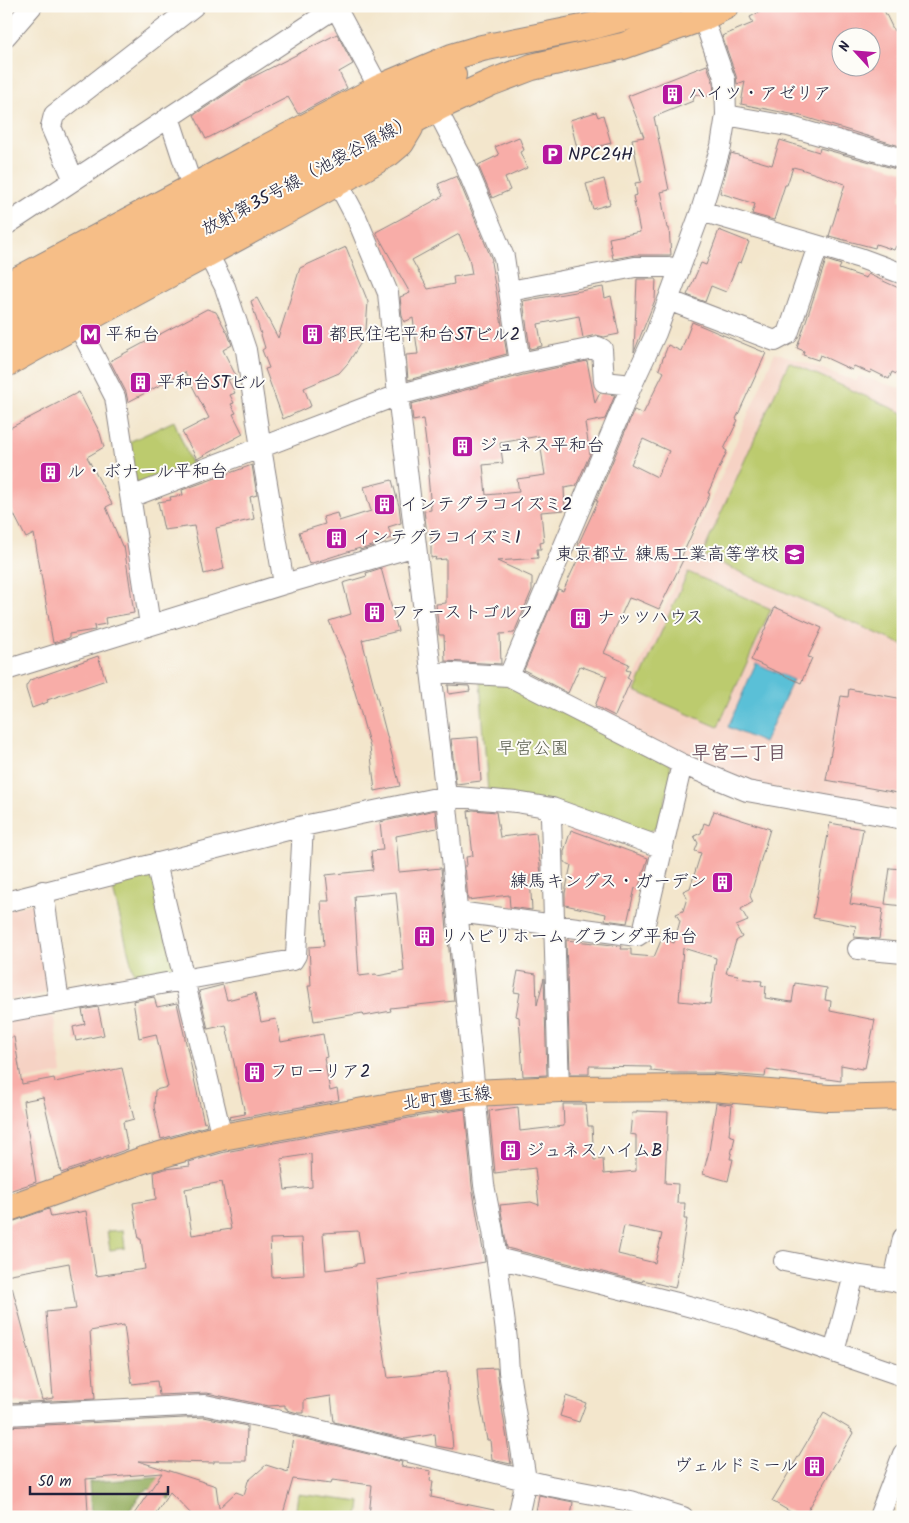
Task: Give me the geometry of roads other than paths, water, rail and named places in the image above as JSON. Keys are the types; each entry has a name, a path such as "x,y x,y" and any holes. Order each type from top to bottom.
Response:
{"main road":[{"path":"6,286 379,88 445,60 497,44 597,25 668,6"},
{"name":"放射第35号線（池袋谷原線）","path":"6,336 428,112 490,83 532,67 623,46 700,12 726,6"},
{"name":"放射第35号線（池袋谷原線）","path":"6,313 329,136 407,96 482,62 597,25"},
{"path":"6,364 77,323 208,254 388,154 401,143 411,127 428,112"},
{"name":"北町豊玉線","path":"6,1209 143,1160 222,1137 418,1101 474,1094 559,1089 712,1088 829,1098 903,1096"}],"street":[{"path":"74,180 51,127 54,115 194,6"},
{"path":"6,225 336,7 379,88"},
{"path":"6,36 29,8"},
{"path":"509,676 631,387 656,333 701,211 721,146 726,115 726,80 700,12"},
{"path":"428,112 464,162 504,257 520,363"},
{"path":"726,115 788,126 903,159"},
{"path":"169,117 192,187"},
{"path":"338,183 357,219 388,293 398,396 446,796 484,1185 497,1258 508,1340 510,1381 526,1480 518,1517"},
{"path":"701,211 860,258 903,274"},
{"path":"668,300 775,341 788,334 818,246"},
{"path":"208,254 225,288 246,350 284,584"},
{"path":"510,291 635,266 679,269"},
{"path":"77,323 116,397 150,625"},
{"path":"131,497 398,396 520,363 598,347 602,349 604,382 631,387"},
{"path":"6,670 284,584 416,546"},
{"path":"432,672 509,676 682,764 747,791 903,819"},
{"path":"458,912 637,936 641,934 682,764"},
{"path":"6,902 303,826 446,796 516,802 552,808 663,848"},
{"path":"552,808 559,1089"},
{"path":"6,1012 293,960 296,955 303,826"},
{"path":"156,863 222,1137"},
{"path":"43,892 59,1002"},
{"path":"858,949 903,953"},
{"path":"784,1261 898,1282 903,1238"},
{"path":"497,1258 686,1305 742,1321 903,1376"},
{"path":"834,1352 854,1275"},
{"path":"6,1415 205,1405 263,1416 526,1480 630,1501 682,1517"},
{"path":"879,1517 903,1454"}],"water":[{"path":"756,663 793,680 764,743 728,727"}],"place":[{"name":"ハイツ・アゼリア","path":"672,94"},
{"name":"NPC24H","path":"552,155"},
{"name":"平和台","path":"90,335"},
{"name":"都民住宅平和台STビル2","path":"313,335"},
{"name":"平和台STビル","path":"141,383"},
{"name":"ジュネス平和台","path":"463,446"},
{"name":"ル・ボナール平和台","path":"51,472"},
{"name":"インテグラコイズミ2","path":"384,505"},
{"name":"インテグラコイズミ1","path":"337,538"},
{"name":"東京都立 練馬工業高等学校","path":"795,555"},
{"name":"ファーストゴルフ","path":"375,613"},
{"name":"ナッツハウス","path":"581,618"},
{"name":"練馬キングス・ガーデン","path":"723,882"},
{"name":"リハビリホーム グランダ平和台","path":"424,937"},
{"name":"フローリア2","path":"254,1072"},
{"name":"ジュネスハイムB","path":"510,1151"},
{"name":"ヴェルドミール","path":"814,1466"}],"district":[{"name":"早宮二丁目","path":"739,754"}],"park label":[{"name":"早宮公園","path":"533,749"}]}
